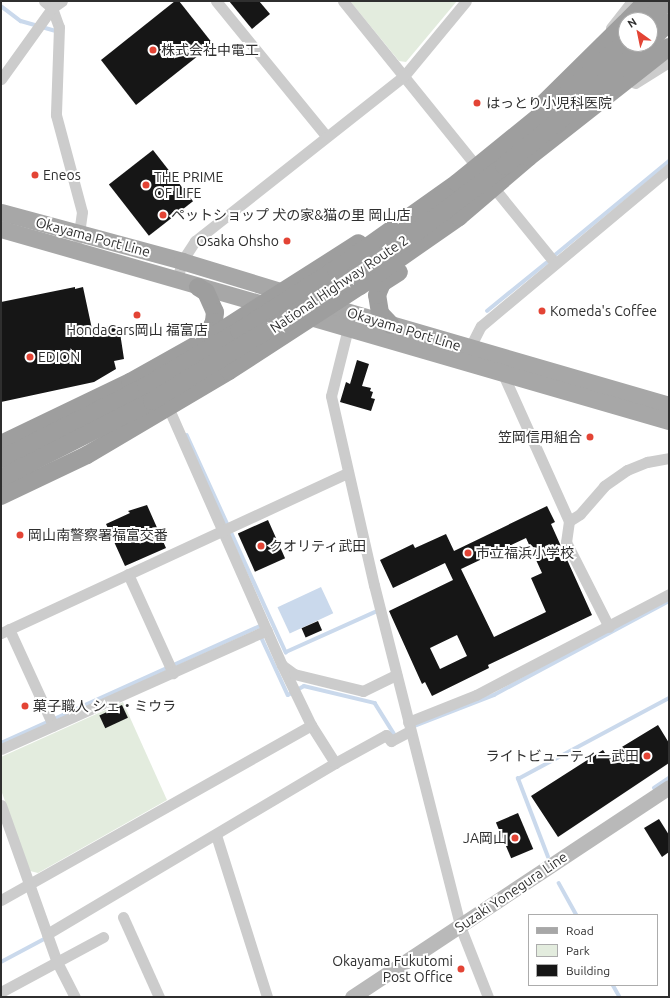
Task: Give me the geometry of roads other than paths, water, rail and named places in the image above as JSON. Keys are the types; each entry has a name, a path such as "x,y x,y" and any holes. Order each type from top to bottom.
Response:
{"highway":[{"path":"636,12 647,1"},
{"path":"656,12 668,1"},
{"path":"658,33 669,22"},
{"path":"1,444 130,382 216,334 375,232 472,161 547,100 618,30"},
{"path":"1,496 87,454 168,407 312,318 459,217 528,157 588,112 669,47"},
{"name":"National Highway Route 2","path":"1,459 146,386 239,331 336,269 457,183 564,96 618,48"},
{"name":"National Highway Route 2","path":"1,478 152,401 344,283 415,233 504,166 573,109 638,52"},
{"path":"285,310 307,299 487,178 528,157"},
{"path":"391,325 378,308 378,289 382,284 438,244 459,217"},
{"path":"130,382 145,368 209,331 214,322 214,306 206,292 198,287"}],"main road":[{"name":"Okayama Port Line","path":"1,212 77,243 198,287 348,328 466,354 669,405"},
{"name":"Okayama Port Line","path":"1,229 182,261 391,325 466,354 502,372 669,421"},
{"name":"Suzaki Yonegura Line","path":"352,997 669,787"}],"street":[{"path":"48,4 62,1"},
{"path":"216,1 326,136"},
{"path":"343,1 472,161"},
{"path":"177,280 182,261 195,241 326,136 404,76 466,1"},
{"path":"590,58 632,1"},
{"path":"1,78 39,27 48,4"},
{"path":"48,4 59,27 56,115 82,212 77,243"},
{"path":"588,112 669,62"},
{"path":"466,354 481,326 669,169"},
{"path":"494,188 555,263"},
{"path":"348,328 331,396 396,675 460,926 488,997"},
{"path":"502,372 569,521 566,542 608,627"},
{"path":"168,407 227,528 263,629 311,725 335,763"},
{"path":"569,521 580,514 604,486 627,470 647,462 669,458"},
{"path":"51,722 5,631 348,472"},
{"path":"128,574 171,669"},
{"path":"48,934 217,837 335,763 386,735 388,738 476,695 669,594"},
{"path":"1,749 51,722 263,629"},
{"path":"282,666 294,674 363,691 396,675"},
{"path":"1,900 311,725"},
{"path":"1,805 4,826 30,884 57,962 75,997"},
{"path":"217,837 266,997"},
{"path":"123,917 159,997"},
{"path":"1,992 103,937"}],"water":[{"path":"321,587 333,613 290,634 277,607"}],"waterway":[{"path":"1,6 21,21 55,31"},
{"path":"555,255 669,161"},
{"path":"487,311 546,263"},
{"path":"187,435 286,652 375,612"},
{"path":"412,727 494,695 669,601"},
{"path":"1,743 262,625"},
{"path":"260,634 288,695 304,686 375,703 394,734"},
{"path":"548,857 518,779 669,698"},
{"path":"654,788 669,778"},
{"path":"559,883 576,914"},
{"path":"1,962 44,939"},
{"path":"614,986 620,997"}],"place":[{"name":"株式会社中電工","path":"153,50"},
{"name":"はっとり小児科医院","path":"477,103"},
{"name":"Eneos","path":"35,175"},
{"name":"THE PRIME OF LIFE","path":"146,185"},
{"name":"ペットショップ 犬の家&猫の里 岡山店","path":"163,215"},
{"name":"Osaka Ohsho","path":"287,241"},
{"name":"Komeda's Coffee","path":"542,311"},
{"name":"HondaCars岡山 福富店","path":"137,315"},
{"name":"EDION","path":"30,357"},
{"name":"笠岡信用組合","path":"590,437"},
{"name":"岡山南警察署福富交番","path":"20,535"},
{"name":"クオリティ武田","path":"261,546"},
{"name":"市立福浜小学校","path":"468,553"},
{"name":"菓子職人 シェ・ミウラ","path":"25,706"},
{"name":"ライトビューティー武田","path":"647,756"},
{"name":"JA岡山","path":"515,838"},
{"name":"Okayama Fukutomi Post Office","path":"461,969"}]}
